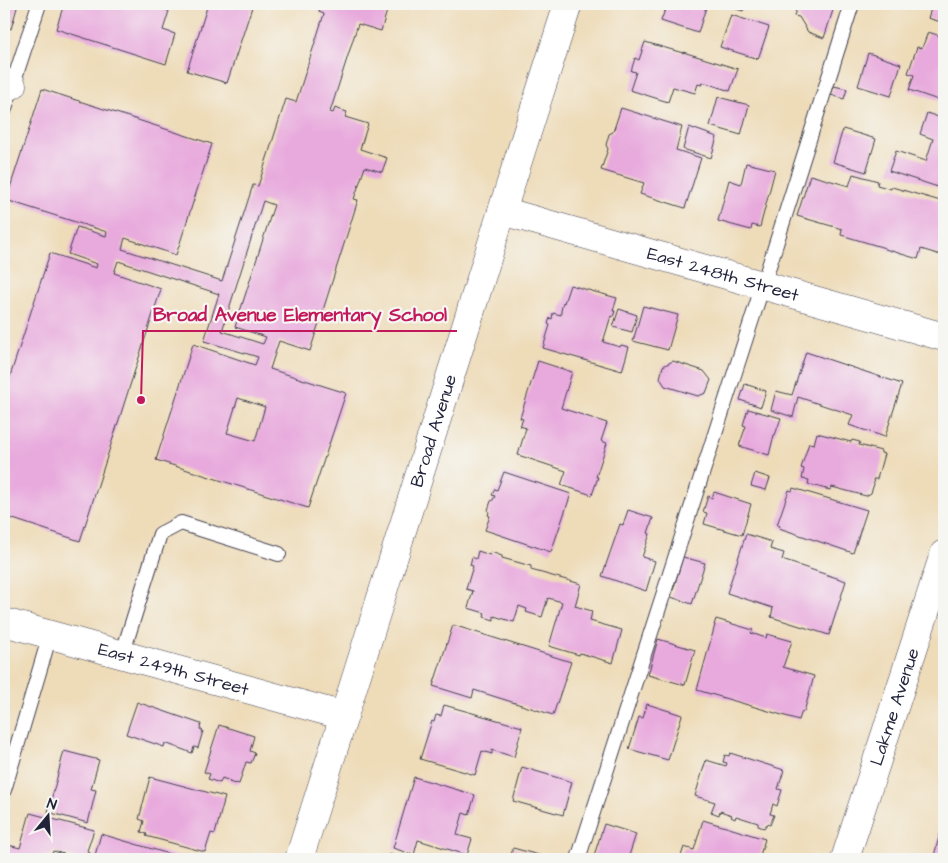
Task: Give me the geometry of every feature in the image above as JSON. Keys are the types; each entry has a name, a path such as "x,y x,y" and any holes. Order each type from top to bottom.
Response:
{"street":[{"name":"Broad Avenue","path":"299,859 568,4"},
{"name":"East 248th Street","path":"502,211 944,337"},
{"name":"Lakme Avenue","path":"844,859 944,554"},
{"name":"East 249th Street","path":"4,622 344,716"}],"lane":[{"path":"4,112 8,83 40,4"},
{"path":"578,859 852,4"},
{"path":"122,655 160,534 181,523 279,554"},
{"path":"4,790 50,635"}],"building":[{"path":"4,4 18,4 11,29 4,26"},
{"path":"64,4 146,4 169,11 163,30 175,34 166,64 56,29"},
{"path":"208,4 253,4 227,83 187,71"},
{"path":"322,4 389,4 381,31 358,24 330,112 333,113 335,108 347,112 345,117 368,124 360,149 387,158 382,172 365,167 354,199 358,200 310,351 279,341 270,369 346,393 308,508 156,460 193,344 255,365 258,357 204,341 219,294 118,261 114,273 161,289 80,541 4,516 4,395 50,253 96,268 97,264 68,254 77,227 106,236 107,232 6,200 42,89 212,144 176,255 125,238 122,249 222,281 253,185 258,186 286,99 296,102 324,14 319,12","holes":["263,201 274,205 235,327 266,337 263,344 222,331","238,398 265,407 255,441 227,433"]},
{"path":"667,4 707,4 698,33 661,21"},
{"path":"720,4 746,4 743,11"},
{"path":"798,4 835,4 824,38 808,32 799,17 794,16"},
{"path":"927,4 944,4 944,23 928,18 932,6"},
{"path":"731,15 769,27 758,59 720,47"},
{"path":"928,32 944,37 944,102 909,90 914,75 908,73 917,47 922,48"},
{"path":"645,42 738,69 730,91 703,82 702,85 698,84 695,93 673,87 668,102 630,90 636,72 631,71 635,58 639,60"},
{"path":"868,53 901,64 891,96 858,86"},
{"path":"834,86 847,89 844,99 831,95"},
{"path":"718,97 749,105 741,135 710,126"},
{"path":"621,108 682,127 676,150 701,158 685,208 640,194 644,183 601,170 608,149 606,145 609,134 613,132"},
{"path":"927,113 944,119 944,189 889,171 896,151 926,161 933,139 920,134"},
{"path":"689,127 717,137 711,158 683,149"},
{"path":"843,129 876,139 866,172 833,162"},
{"path":"746,163 775,170 760,227 752,225 751,230 718,221 729,180 741,184"},
{"path":"853,174 878,181 877,185 891,189 892,187 944,202 944,256 921,249 918,259 841,235 842,229 797,216 810,175 849,186"},
{"path":"570,285 617,298 613,311 615,311 613,317 611,316 603,342 620,347 621,345 629,347 622,371 543,348 550,325 548,324 550,318 552,319 553,313 561,315 563,302"},
{"path":"643,306 678,315 668,350 633,341"},
{"path":"619,309 637,315 632,332 613,327"},
{"path":"806,352 902,384 885,437 849,425 853,415 798,397 793,417 771,410 776,391 792,395"},
{"path":"538,361 572,372 561,408 607,423 601,441 607,443 592,495 561,485 566,471 518,455 526,428 520,426 523,419 520,418"},
{"path":"673,361 704,371 711,380 706,393 698,396 665,386 660,378 663,366"},
{"path":"745,384 766,391 761,407 740,400"},
{"path":"748,409 781,418 769,455 739,446 746,426 743,425"},
{"path":"817,433 851,442 852,440 860,442 859,445 881,451 884,454 877,479 873,479 874,484 871,493 866,496 832,487 830,490 808,484 809,480 802,479 804,469 801,468 809,443 814,444"},
{"path":"504,472 571,494 551,552 485,530 490,516 488,515 488,510 495,496 492,495 495,489 497,490"},
{"path":"755,473 770,478 766,490 751,486"},
{"path":"793,488 867,510 853,553 779,528 780,526 777,525 789,490 792,491"},
{"path":"714,492 751,504 742,535 704,524 707,513 703,512 708,496 712,498"},
{"path":"628,510 653,518 642,557 655,561 646,591 602,576 620,524 623,525"},
{"path":"746,534 772,542 770,549 784,553 782,560 846,581 829,635 771,617 773,608 727,593"},
{"path":"478,551 490,555 491,552 502,556 502,558 531,566 531,570 581,584 575,606 592,611 590,621 622,630 613,663 549,646 562,602 548,598 542,617 526,612 527,609 519,606 514,622 494,616 494,620 484,617 485,613 468,608 473,591 466,589 473,566 470,565 472,557 476,559"},
{"path":"683,557 705,563 692,604 671,597"},
{"path":"716,619 753,630 751,633 766,638 767,634 792,641 783,667 814,676 804,712 802,711 799,720 697,690"},
{"path":"453,625 571,662 553,715 474,690 472,698 433,686"},
{"path":"658,639 695,650 685,685 648,675"},
{"path":"137,702 201,724 200,729 203,731 198,748 194,747 192,753 165,743 164,747 126,734"},
{"path":"647,704 682,715 668,760 629,749 639,717 643,718"},
{"path":"444,705 522,727 514,757 492,750 492,754 482,751 475,775 420,759 432,721 434,722 436,715 441,716"},
{"path":"219,725 254,736 250,751 255,753 251,763 246,762 239,784 222,778 220,783 208,779 210,774 204,772"},
{"path":"64,751 99,760 91,789 96,790 88,823 48,812"},
{"path":"730,753 784,770 778,789 782,790 777,806 773,804 770,814 774,815 770,825 767,824 764,828 758,826 758,823 736,816 735,819 731,817 732,815 720,811 719,815 711,812 715,802 695,796 706,760 726,766 727,763 723,762 725,755 729,756"},
{"path":"522,767 572,782 563,815 513,801"},
{"path":"150,777 225,797 215,834 211,833 205,852 146,836 147,834 141,832 144,821 139,819"},
{"path":"414,777 475,795 469,815 463,813 457,835 472,839 467,855 418,840 414,855 393,848"},
{"path":"30,813 94,830 87,851 90,852 88,858 81,859 53,851 51,856 48,855 47,859 4,859 8,845 20,848"},
{"path":"703,820 765,839 759,859 680,859 684,847 694,850"},
{"path":"604,824 636,834 628,859 593,859"},
{"path":"101,834 183,858 184,855 197,859 94,859"},
{"path":"940,834 944,835 944,859 933,859"},
{"path":"513,848 546,857 545,859 510,859"},
{"path":"389,854 404,859 388,859"}],"place":[{"name":"Broad Avenue Elementary School","path":"141,400"}]}
